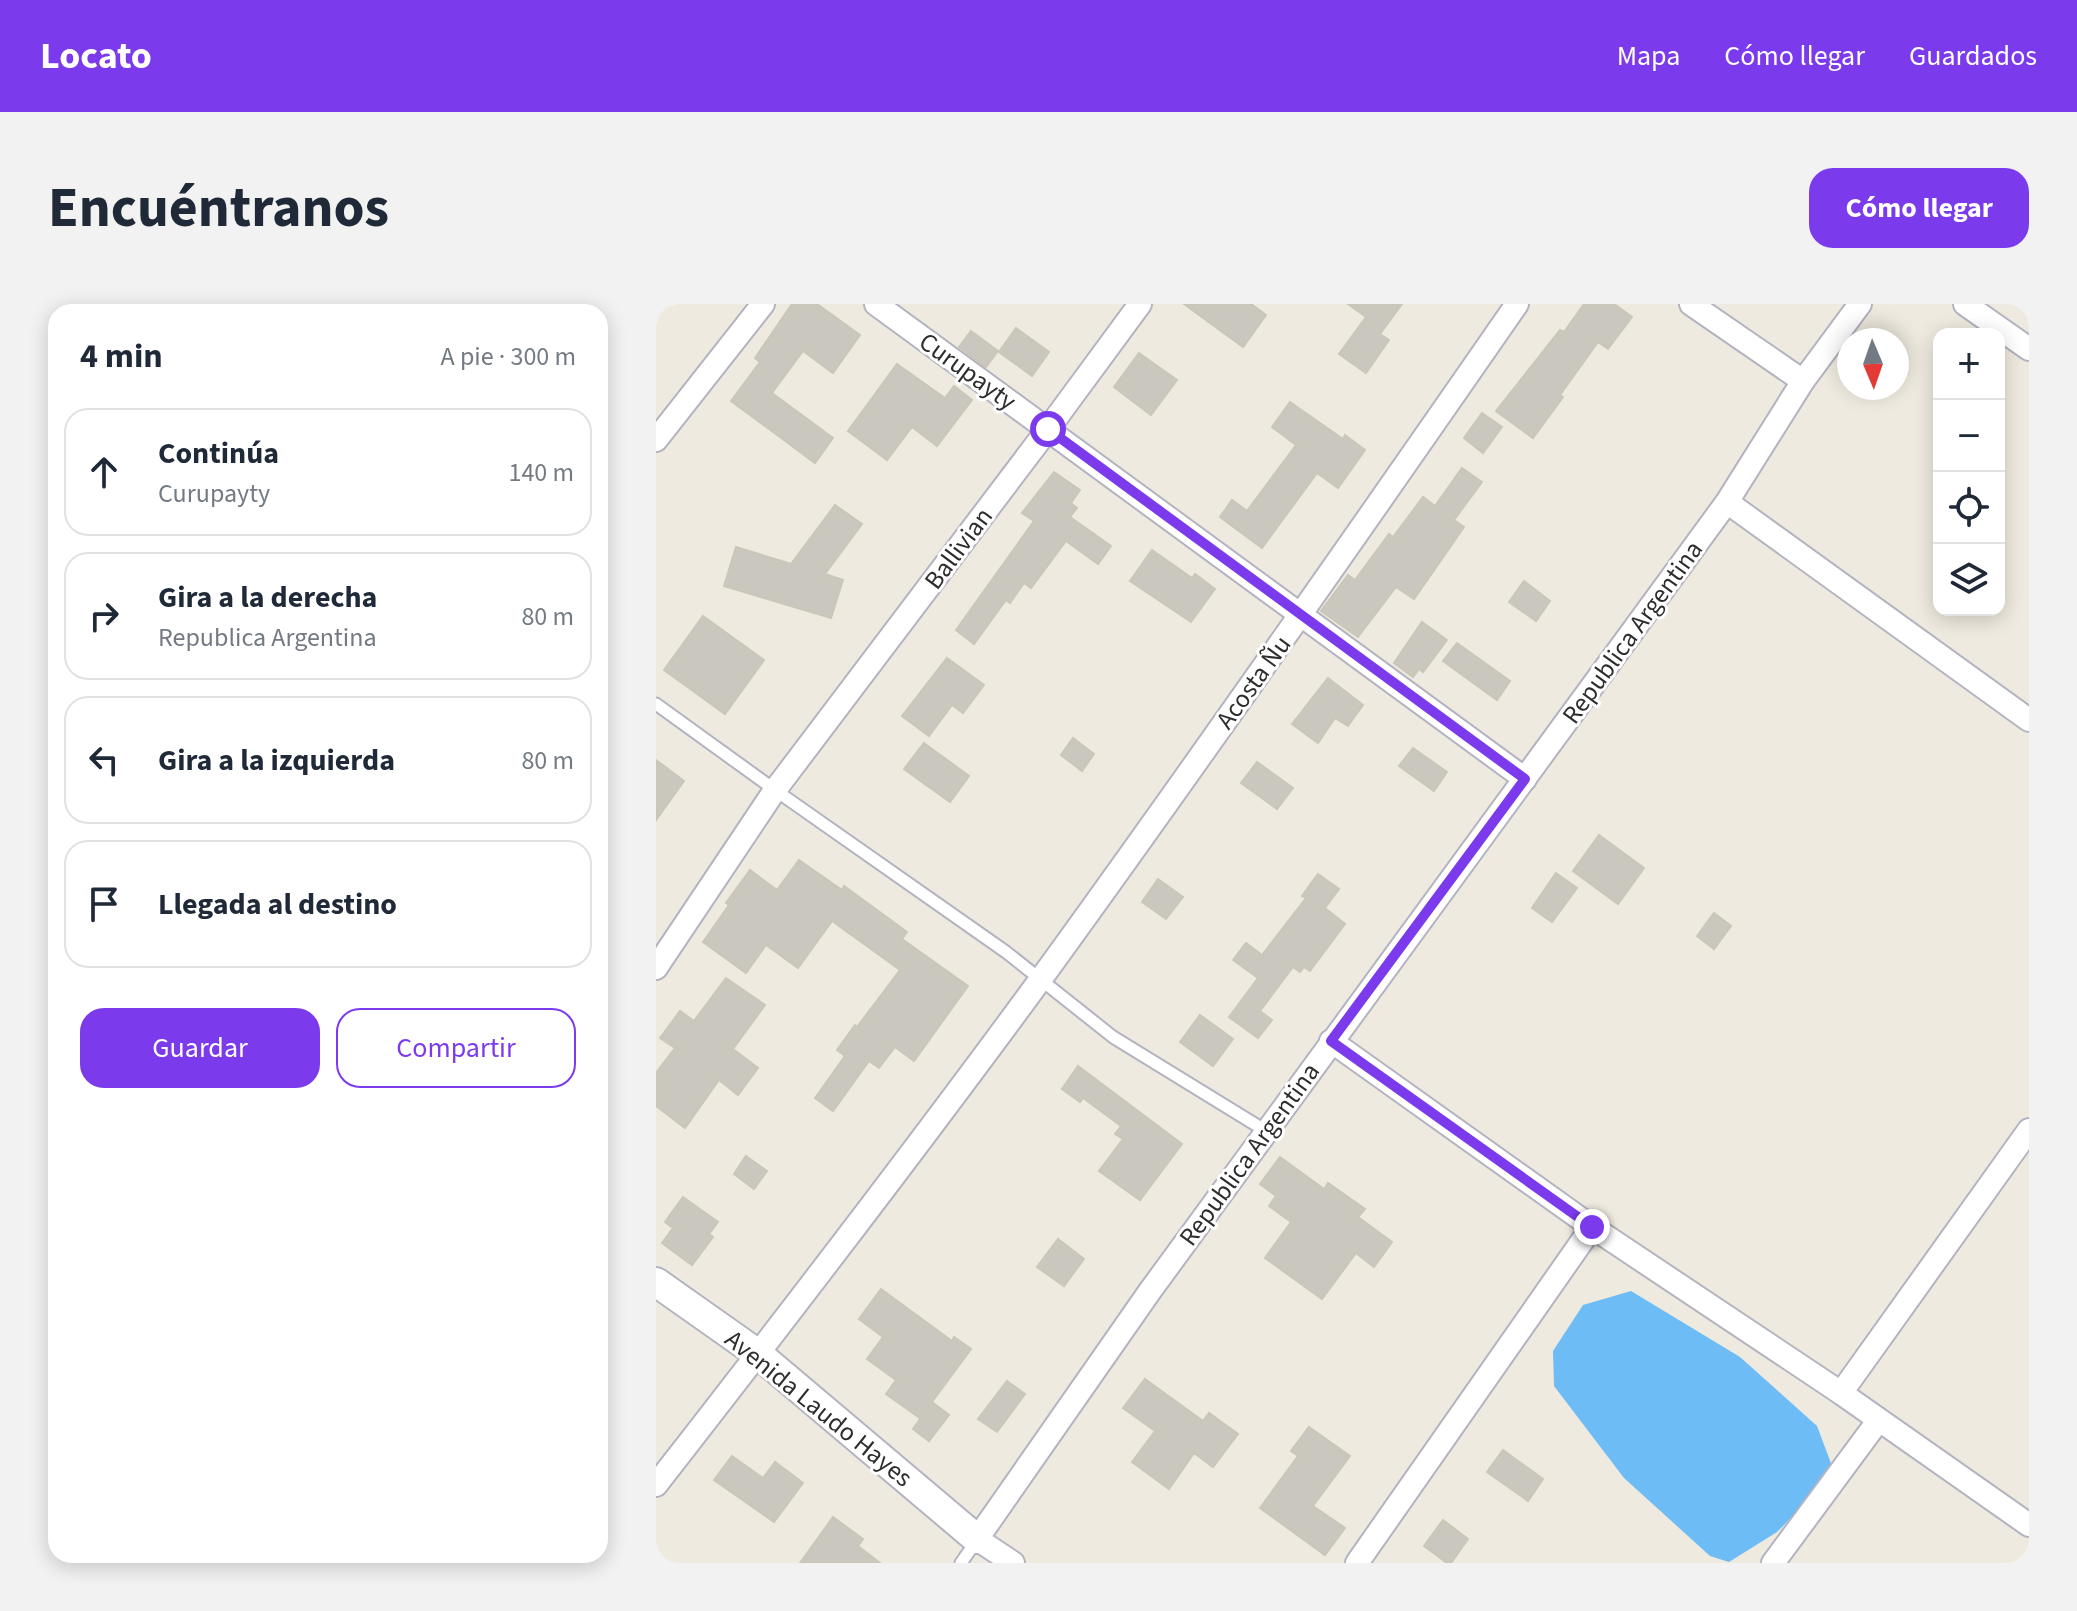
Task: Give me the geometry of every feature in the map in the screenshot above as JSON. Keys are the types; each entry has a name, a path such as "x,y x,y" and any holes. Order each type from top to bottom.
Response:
{"street":[{"path":"656,440 763,304"},
{"name":"Curupayty","path":"876,304 1525,779"},
{"name":"Ballivian","path":"656,968 775,790 1140,304"},
{"name":"Acosta Ñu","path":"656,1485 1041,978 1302,614 1517,304"},
{"path":"1691,304 1803,381"},
{"name":"Republica Argentina","path":"977,1539 1140,1304 1727,502 1803,381 1860,304"},
{"path":"1965,304 2029,349"},
{"path":"1727,502 2029,720"},
{"path":"1331,1041 1592,1227 1841,1393 2029,1525"},
{"path":"1841,1393 2029,1130"},
{"path":"1357,1563 1592,1227"},
{"name":"Avenida Laudo Hayes","path":"656,1282 758,1354 977,1539"},
{"path":"1773,1563 1878,1421"},
{"path":"977,1539 1013,1563"}],"lane":[{"path":"656,704 1041,978 1113,1037 1266,1131"},
{"path":"961,1563 977,1539"}],"water":[{"path":"1631,1291 1740,1357 1817,1426 1835,1474 1777,1532 1729,1562 1710,1556 1624,1478 1554,1386 1553,1351 1583,1305"}],"building":[{"path":"792,304 817,304 860,335 833,373 803,351 772,393 833,438 815,463 731,401 760,362 755,358"},
{"path":"1184,304 1251,304 1266,315 1243,347"},
{"path":"1348,304 1402,304 1380,334 1389,340 1366,373 1339,354 1366,317"},
{"path":"1584,304 1614,304 1632,317 1608,349 1598,342 1533,438 1496,411"},
{"path":"1016,328 1049,352 1032,376 999,352"},
{"path":"971,331 998,351 986,367 959,347"},
{"path":"1139,353 1177,380 1151,415 1114,387"},
{"path":"897,364 945,398 954,386 972,400 937,446 912,427 887,460 848,431"},
{"path":"1290,402 1343,439 1345,435 1365,450 1338,488 1317,473 1262,548 1220,517 1232,500 1247,511 1296,445 1272,427"},
{"path":"1482,413 1502,427 1483,453 1464,438"},
{"path":"1462,468 1482,482 1454,520 1464,527 1414,599 1396,587 1358,637 1321,611 1348,575 1355,580 1389,534 1393,537 1423,497 1435,506"},
{"path":"1054,472 1080,490 1071,503 1077,508 1070,517 1111,546 1098,564 1066,541 1031,588 1024,583 1010,603 1006,600 974,644 956,630 1034,521 1022,513"},
{"path":"835,505 862,524 825,574 843,580 831,618 724,586 736,547 791,564"},
{"path":"1152,550 1192,578 1195,574 1215,589 1191,622 1130,581"},
{"path":"1524,581 1550,601 1536,621 1509,602"},
{"path":"703,616 764,660 725,714 664,670"},
{"path":"1422,622 1447,640 1423,672 1419,669 1413,677 1394,663"},
{"path":"1457,643 1510,681 1497,700 1443,661"},
{"path":"947,658 984,685 963,713 952,705 929,736 902,716"},
{"path":"1328,678 1363,705 1348,726 1335,718 1318,743 1292,724"},
{"path":"1073,738 1094,754 1082,771 1061,755"},
{"path":"924,743 969,776 950,802 904,769"},
{"path":"1413,748 1447,772 1434,791 1399,766"},
{"path":"656,760 684,781 656,820"},
{"path":"1257,762 1293,788 1277,809 1241,783"},
{"path":"1599,835 1644,868 1618,904 1573,871"},
{"path":"799,860 842,890 844,886 907,932 902,939 968,986 914,1061 895,1047 879,1068 869,1061 833,1111 815,1098 845,1056 837,1050 900,970 832,921 798,968 766,945 746,973 703,942 750,870 777,890"},
{"path":"1556,873 1577,888 1552,922 1532,908"},
{"path":"1318,874 1339,889 1325,908 1345,924 1310,971 1304,967 1300,972 1293,967 1260,1011 1272,1020 1258,1038 1229,1017 1258,978 1233,960 1246,943 1262,955 1306,898 1302,896"},
{"path":"1158,879 1183,897 1166,919 1142,902"},
{"path":"1714,913 1731,926 1714,949 1697,936"},
{"path":"726,978 765,1005 733,1049 758,1068 738,1095 719,1080 685,1128 656,1106 656,1073 675,1048 660,1038 680,1011 694,1021"},
{"path":"1200,1015 1233,1039 1213,1066 1180,1042"},
{"path":"1078,1066 1182,1144 1140,1200 1099,1171 1123,1139 1115,1134 1121,1126 1083,1098 1080,1102 1062,1089"},
{"path":"746,1156 767,1171 754,1189 734,1174"},
{"path":"1280,1157 1324,1189 1328,1183 1365,1209 1358,1217 1392,1242 1374,1267 1356,1253 1322,1299 1265,1258 1291,1222 1269,1206 1276,1196 1260,1184"},
{"path":"683,1197 718,1222 709,1234 713,1237 692,1265 662,1243 673,1228 665,1222"},
{"path":"1058,1239 1084,1259 1064,1286 1037,1267"},
{"path":"881,1289 952,1341 954,1337 971,1349 920,1418 886,1394 896,1380 867,1359 883,1337 859,1319"},
{"path":"1145,1379 1203,1421 1209,1413 1238,1434 1213,1467 1194,1453 1169,1489 1132,1462 1155,1431 1123,1408"},
{"path":"1007,1381 1025,1394 997,1432 978,1419"},
{"path":"932,1402 949,1415 929,1441 913,1429"},
{"path":"1309,1427 1350,1456 1313,1506 1345,1528 1325,1555 1260,1508 1298,1456 1291,1451"},
{"path":"1503,1450 1543,1479 1528,1501 1487,1472"},
{"path":"732,1456 763,1478 775,1462 803,1483 774,1522 714,1480"},
{"path":"833,1517 863,1539 858,1546 880,1563 800,1563"},
{"path":"1443,1520 1468,1539 1451,1563 1424,1546"}],"route":[{"path":"1048,429 1525,779 1331,1041 1592,1227"}]}
